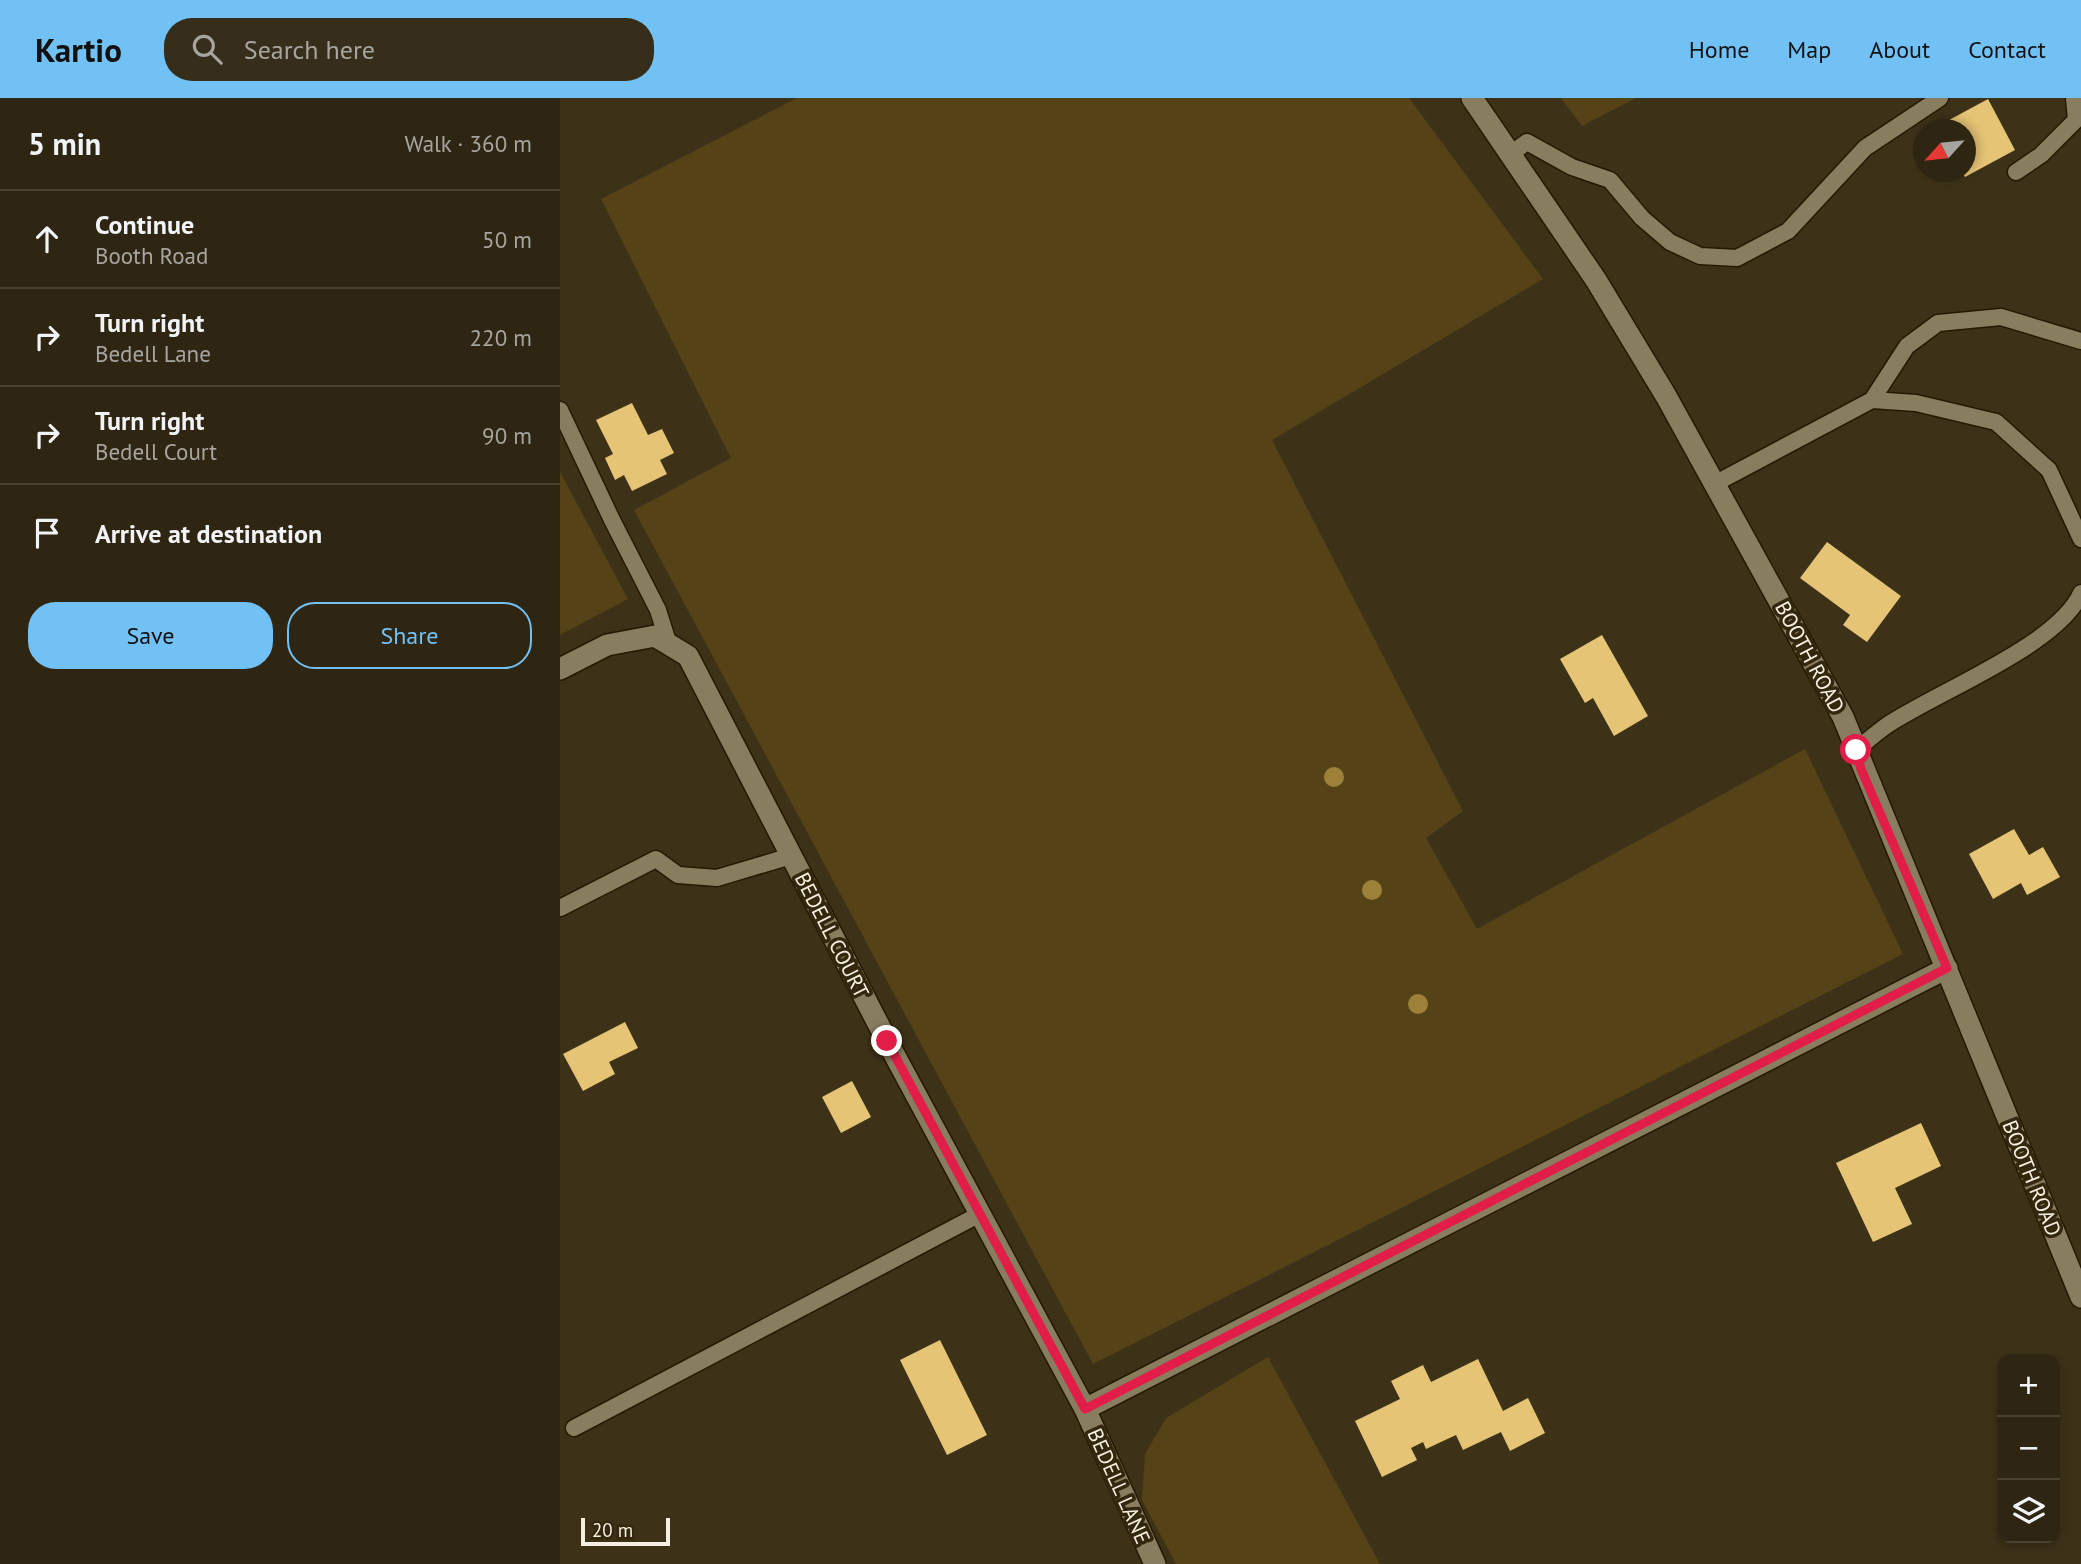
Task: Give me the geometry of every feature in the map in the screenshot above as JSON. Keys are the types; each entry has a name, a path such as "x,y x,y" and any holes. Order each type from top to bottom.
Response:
{"street":[{"name":"BOOTH ROAD","path":"1472,98 1596,280 1716,483 1819,670 1856,750 1861,769 1947,968 2081,1297"},
{"path":"560,669 607,645 655,636 669,645"},
{"name":"BEDELL COURT","path":"669,645 688,656 791,856 1085,1409"},
{"name":"BEDELL LANE","path":"1154,1564 1085,1409 1947,968"}],"lane":[{"path":"1511,153 1527,142 1572,167 1610,180 1642,218 1670,242 1700,256 1737,258 1788,231 1865,148 1940,98"},
{"path":"2016,172 2041,155 2076,120 2074,98"},
{"path":"1716,483 1872,400 1907,346 1938,323 2001,317 2081,341"},
{"path":"1872,400 1916,402 1996,422 2049,470 2081,539"},
{"path":"560,410 658,610 669,645"},
{"path":"1856,750 1887,726 1994,667 2027,645 2075,607 2081,593"},
{"path":"560,908 656,859 678,875 717,878 791,856"},
{"path":"573,1428 980,1214"}],"shaded area":[{"path":"797,98 1409,98 1543,279 1272,440 1463,811 1426,838 1477,929 1805,749 1903,954 1093,1364 634,510 731,458 601,199"},
{"path":"1561,98 1636,98 1582,126"},
{"path":"560,472 628,599 560,635"},
{"path":"1268,1357 1380,1564 1176,1564 1142,1500 1145,1454 1166,1418"}],"building":[{"path":"1988,99 2015,150 1976,171 1976,119 1951,119"},
{"path":"632,403 648,435 662,429 674,453 660,460 667,474 632,491 624,475 615,480 605,458 613,454 596,420"},
{"path":"1827,542 1901,596 1867,642 1843,625 1850,615 1800,578"},
{"path":"1602,635 1648,716 1614,736 1593,698 1585,703 1560,659"},
{"path":"2014,829 2029,855 2043,847 2060,877 2027,895 2021,883 1993,899 1969,854"},
{"path":"625,1022 638,1048 609,1062 615,1074 583,1091 563,1054"},
{"path":"852,1081 871,1117 841,1133 822,1097"},
{"path":"1921,1123 1941,1166 1895,1188 1912,1224 1873,1242 1836,1163"},
{"path":"940,1340 987,1435 947,1455 900,1360"},
{"path":"1478,1359 1503,1411 1528,1398 1545,1433 1510,1451 1501,1432 1463,1450 1456,1435 1426,1449 1423,1442 1411,1448 1417,1460 1382,1477 1355,1421 1400,1399 1391,1381 1423,1365 1431,1382"}],"route":[{"path":"887,1041 1085,1409 1947,968 1861,769 1856,750"}]}
